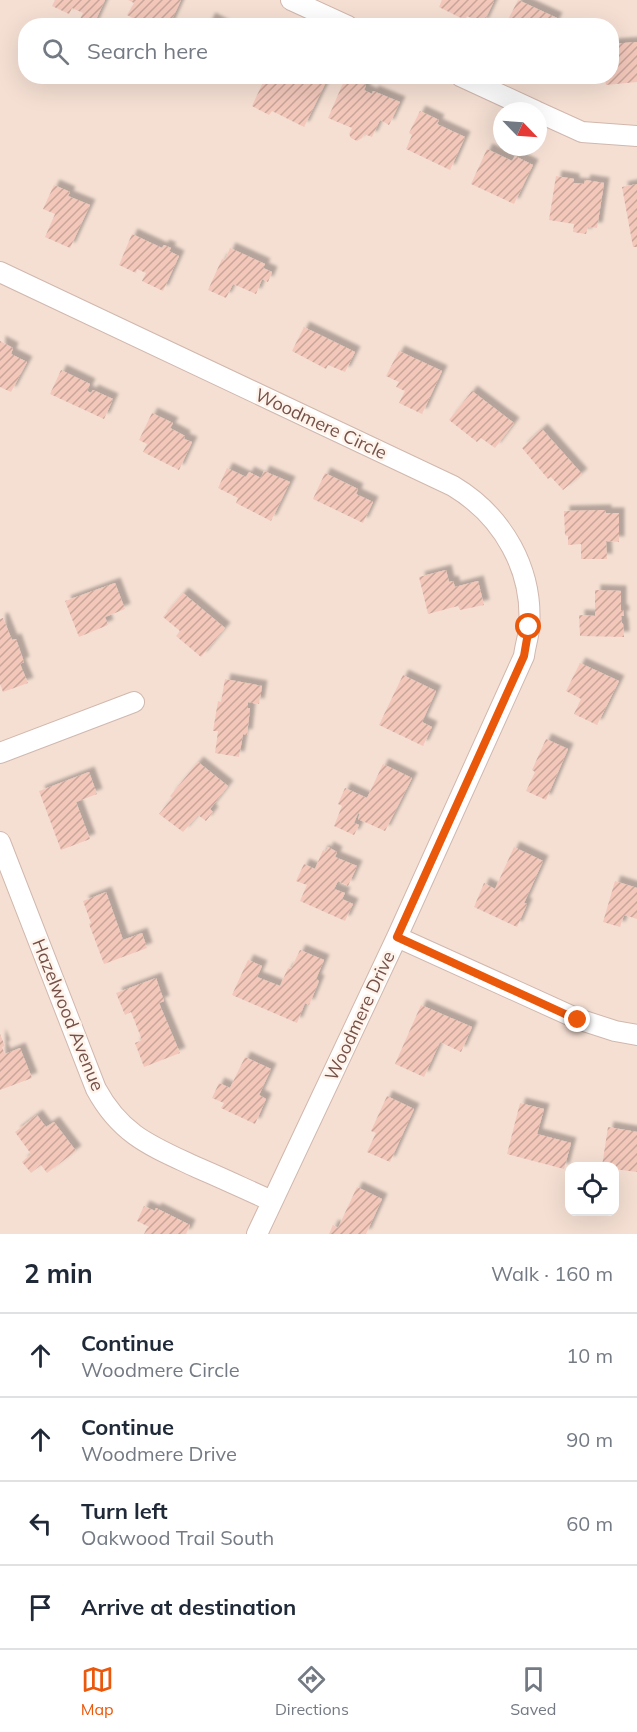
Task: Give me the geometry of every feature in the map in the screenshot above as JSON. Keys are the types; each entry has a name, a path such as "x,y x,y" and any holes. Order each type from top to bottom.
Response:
{"street":[{"path":"291,0 330,18"},
{"path":"477,84 516,102"},
{"path":"547,116 582,132 637,136"},
{"name":"Woodmere Circle","path":"0,272 462,492 485,510 499,525 522,568 527,588 529,627 524,656 520,665"},
{"name":"Woodmere Drive","path":"257,1234 397,937 520,665"},
{"path":"0,753 134,702"},
{"name":"Hazelwood Avenue","path":"0,843 96,1089 106,1106 125,1128 149,1145 272,1201"},
{"path":"397,937 578,1020 637,1035"}],"shaded area":[{"path":"0,0 637,0 637,1234 0,1234"}],"building":[{"path":"55,0 105,0 97,18 80,18 83,13 72,8 69,14 52,6"},
{"path":"128,0 181,0 173,18 133,18 127,15 134,3"},
{"path":"442,0 494,1 486,18 467,16 461,18 439,7"},
{"path":"518,0 557,18 509,18"},
{"path":"637,42 637,82 619,84 619,43"},
{"path":"262,84 325,84 304,127 272,111 269,115 252,106"},
{"path":"343,84 364,84 366,85 364,90 372,94 373,91 400,102 389,125 380,120 372,137 364,134 357,141 349,134 352,128 328,118"},
{"path":"420,111 439,120 437,124 465,137 450,170 406,149 412,135 409,133"},
{"path":"487,149 493,152 493,156 502,156 512,161 515,156 533,165 514,204 471,184"},
{"path":"556,176 574,179 574,183 584,184 585,180 604,183 597,228 588,227 586,234 573,232 574,224 549,220"},
{"path":"637,184 637,247 633,247 622,187"},
{"path":"54,185 70,192 68,196 90,205 70,248 45,237 55,214 43,209"},
{"path":"132,234 162,248 164,245 171,248 169,251 179,256 163,291 142,281 146,273 137,269 136,273 119,265"},
{"path":"230,248 265,264 263,268 272,272 268,282 262,279 256,294 233,284 226,298 208,290 222,259 225,260"},
{"path":"304,327 355,352 345,372 328,365 326,369 292,351"},
{"path":"0,341 13,348 11,354 27,362 11,392 0,387"},
{"path":"399,351 442,371 422,414 399,403 405,391 396,387 399,382 386,376"},
{"path":"61,370 90,384 87,391 91,393 93,390 113,399 104,419 50,394"},
{"path":"472,391 514,423 495,448 481,438 477,442 449,420"},
{"path":"152,413 173,423 170,428 192,442 179,470 143,452 147,444 139,440"},
{"path":"542,429 582,474 563,490 551,477 548,479 522,448"},
{"path":"227,468 246,477 249,472 261,478 264,471 290,482 271,521 236,503 238,498 218,488"},
{"path":"325,473 358,489 356,494 373,502 363,523 313,499"},
{"path":"606,510 606,513 619,513 619,542 606,541 607,559 581,559 581,544 568,545 568,536 565,535 564,511"},
{"path":"446,570 449,582 453,581 455,587 478,581 484,605 460,610 458,606 428,614 419,577"},
{"path":"115,583 125,609 105,617 108,625 79,637 65,601"},
{"path":"595,590 621,591 624,637 580,636 579,615 595,616"},
{"path":"183,593 225,628 201,657 176,636 180,631 163,617"},
{"path":"3,618 12,640 16,639 24,662 20,664 28,683 3,692 0,684 0,619"},
{"path":"580,663 619,681 597,725 574,714 581,699 566,691"},
{"path":"403,675 436,691 422,722 432,727 423,746 379,725"},
{"path":"225,679 262,686 259,704 248,702 248,708 250,708 247,735 243,734 239,757 215,753 218,731 213,731 218,701 221,702"},
{"path":"546,739 568,749 546,800 526,791 535,772 532,770"},
{"path":"198,762 228,786 210,809 213,812 206,821 198,815 183,832 159,814 172,798 170,796"},
{"path":"383,764 412,778 385,831 358,819 360,814 358,813 354,823 359,825 354,835 334,826 342,806 338,804 345,788 367,798"},
{"path":"89,772 97,794 76,802 90,839 61,850 39,791"},
{"path":"328,847 337,852 335,857 357,866 348,886 338,881 334,889 345,893 342,899 353,904 345,921 300,901 307,885 296,881 304,864 315,869 323,850 326,852"},
{"path":"514,847 543,861 524,903 527,904 517,927 474,907 484,883 495,889"},
{"path":"615,881 637,888 637,919 624,915 620,927 603,922"},
{"path":"106,892 123,940 142,933 147,948 104,964 83,901"},
{"path":"300,950 324,960 316,979 319,981 309,1005 305,1003 297,1023 232,995 248,960 262,966 257,977 280,986"},
{"path":"156,978 164,1001 159,1003 180,1053 144,1067 135,1043 142,1040 131,1012 125,1015 116,993"},
{"path":"421,1005 472,1027 461,1052 440,1042 424,1077 395,1064"},
{"path":"0,1034 5,1046 2,1047 5,1054 20,1048 32,1078 0,1090"},
{"path":"245,1057 271,1069 259,1095 266,1099 255,1124 221,1108 224,1103 212,1098 219,1083 230,1088"},
{"path":"387,1096 414,1109 390,1162 367,1152 376,1133 371,1131"},
{"path":"520,1103 544,1109 537,1134 571,1143 564,1169 507,1154"},
{"path":"37,1115 46,1127 54,1122 76,1151 47,1173 41,1165 31,1173 22,1162 31,1154 15,1132"},
{"path":"608,1127 637,1132 637,1172 619,1170 619,1162 603,1162"},
{"path":"357,1187 382,1199 366,1234 329,1234 333,1225 338,1228"},
{"path":"144,1206 155,1211 156,1208 190,1225 186,1234 144,1234 149,1227 137,1221"}],"route":[{"path":"529,627 524,656 397,937 578,1020"}]}
